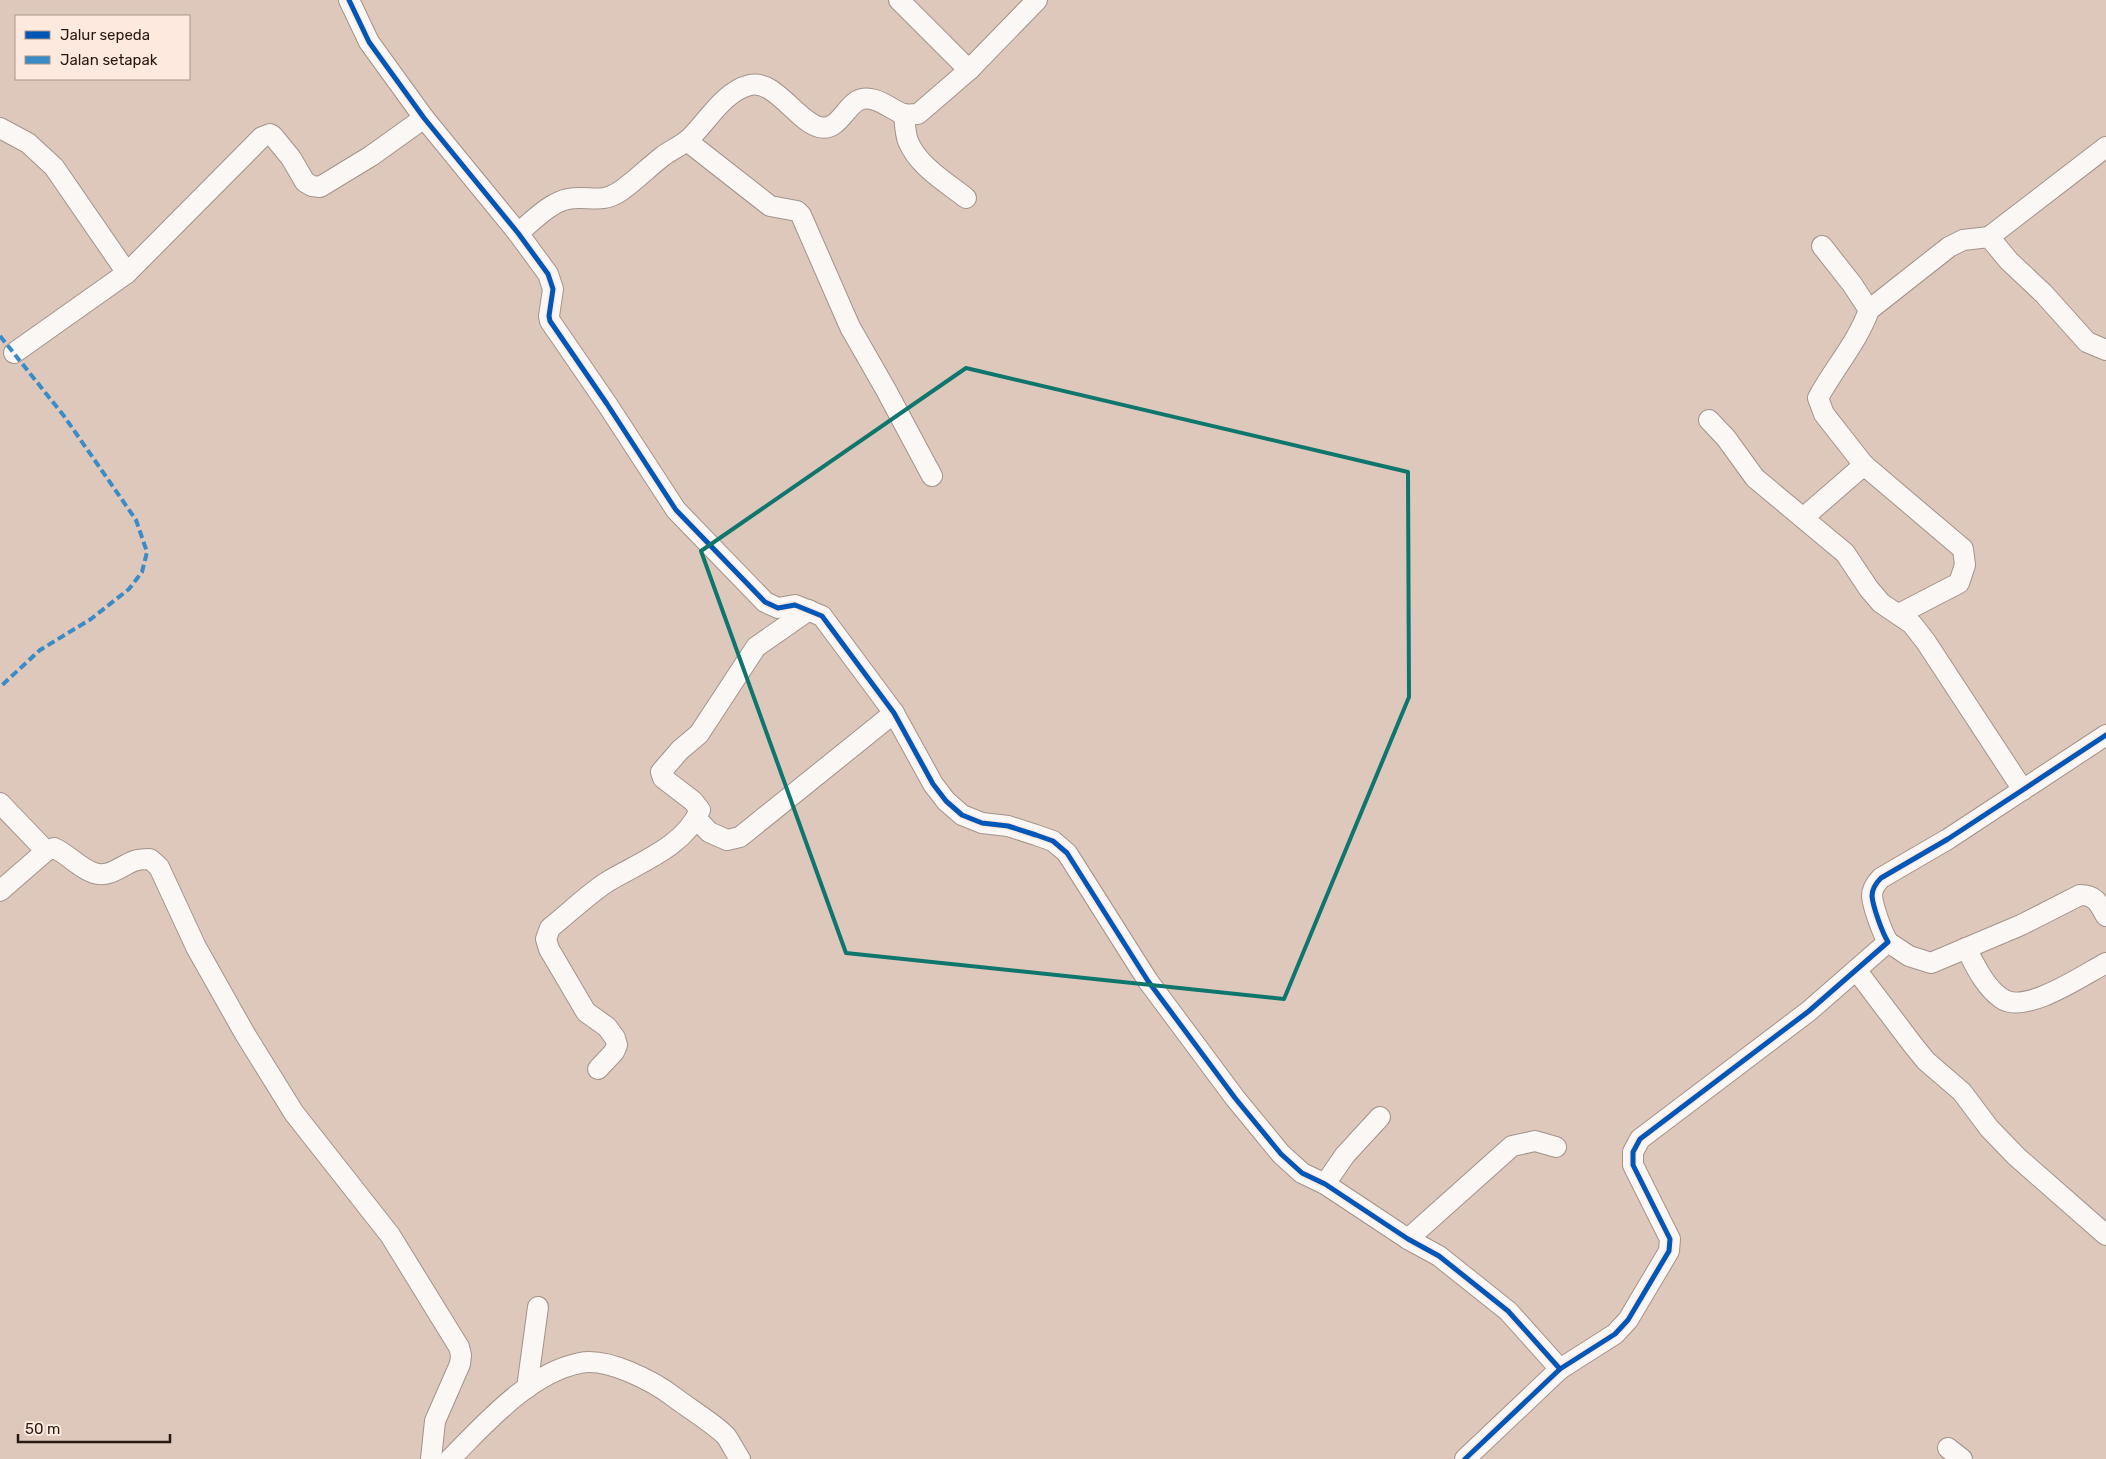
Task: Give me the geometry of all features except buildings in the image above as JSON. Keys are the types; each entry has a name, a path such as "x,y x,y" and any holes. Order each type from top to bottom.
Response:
{"street":[{"path":"899,0 969,70"},
{"path":"518,233 550,208 566,200 578,198 601,200 621,191 665,155 687,141 733,93 751,84 764,86 811,124 821,128 832,126 858,100 871,98 904,114 918,114 969,70 1037,0"},
{"path":"352,1 369,42 424,118 518,233 548,274 552,284 550,321 607,404 672,505 766,602 778,608 795,605 822,616 894,713 933,784 946,802 962,815 982,823 1008,826 1053,841 1067,853 1148,981 1235,1098 1281,1154 1302,1173 1326,1184 1408,1239 1439,1256 1508,1311 1560,1369"},
{"path":"904,114 907,139 914,154 966,198"},
{"path":"14,353 126,272 262,137 270,134 273,136 305,182 312,186 320,187 370,156 424,118"},
{"path":"0,128 28,143 54,168 126,272"},
{"path":"687,141 770,206 797,211 801,215 850,327 932,476"},
{"path":"1898,614 1959,583 1965,565 1963,549 1864,465 1824,414 1818,398 1854,344 1869,310 1949,247 1963,240 1989,237 2106,147"},
{"path":"1989,237 2009,261 2044,294 2087,342 2106,350"},
{"path":"1822,246 1852,284 1869,310"},
{"path":"1709,420 1726,438 1755,478 1845,553 1869,589 1881,603 1912,624 1926,642 2023,790"},
{"path":"1803,518 1864,465"},
{"path":"598,1069 614,1052 617,1045 615,1038 607,1027 586,1012 549,949 546,939 550,928 606,883 668,846 691,827 700,810 693,801 664,778 661,772 680,750 700,734 756,647 809,610"},
{"path":"696,818 709,832 727,840 740,837 894,713"},
{"path":"2106,735 1948,839 1881,878 1874,885 1872,896 1888,942 1909,956 1931,963 2021,924 2080,895 2089,895 2096,899 2106,916"},
{"path":"0,803 46,851"},
{"path":"0,891 46,851 54,848 62,851 84,868 95,873 108,874 137,860 150,859 159,867 196,947 245,1034 294,1113 390,1235 459,1347 461,1355 460,1364 435,1421 431,1459"},
{"path":"1464,1459 1560,1369 1616,1334 1628,1320 1670,1251 1670,1239 1633,1165 1633,1152 1640,1140 1809,1011 1888,942"},
{"path":"1966,948 1985,982 2002,1000 2024,1004 2043,997 2106,962"},
{"path":"1857,971 1926,1062 1962,1092 2016,1157 2106,1234"},
{"path":"1326,1184 1345,1156 1380,1117"},
{"path":"1408,1239 1512,1146 1535,1141 1556,1147"},
{"path":"527,1388 538,1307"},
{"path":"450,1459 488,1421 527,1388 551,1373 581,1362 593,1362 625,1370 664,1389 725,1436 740,1459"}],"highlighted area":[{"path":"966,368 1408,472 1409,697 1284,999 846,953 701,551"}],"marked path":[{"path":"0,336 64,416 136,520 147,552 142,572 129,589 91,619 40,650 0,687"}],"cycle path":[{"path":"349,0 369,42 424,118 518,233 548,274 553,289 550,321 676,510 765,602 778,608 795,605 822,616 894,713 933,784 946,801 962,815 982,823 1008,826 1053,841 1067,853 1148,981 1235,1098 1281,1154 1302,1173 1325,1184 1408,1239 1439,1256 1508,1311 1560,1369 1465,1459"},
{"path":"1560,1369 1615,1334 1628,1320 1669,1251 1670,1239 1633,1165 1633,1152 1640,1139 1809,1011 1888,942 1878,919 1872,896 1875,886 1881,878 1948,839 2106,735"}]}
